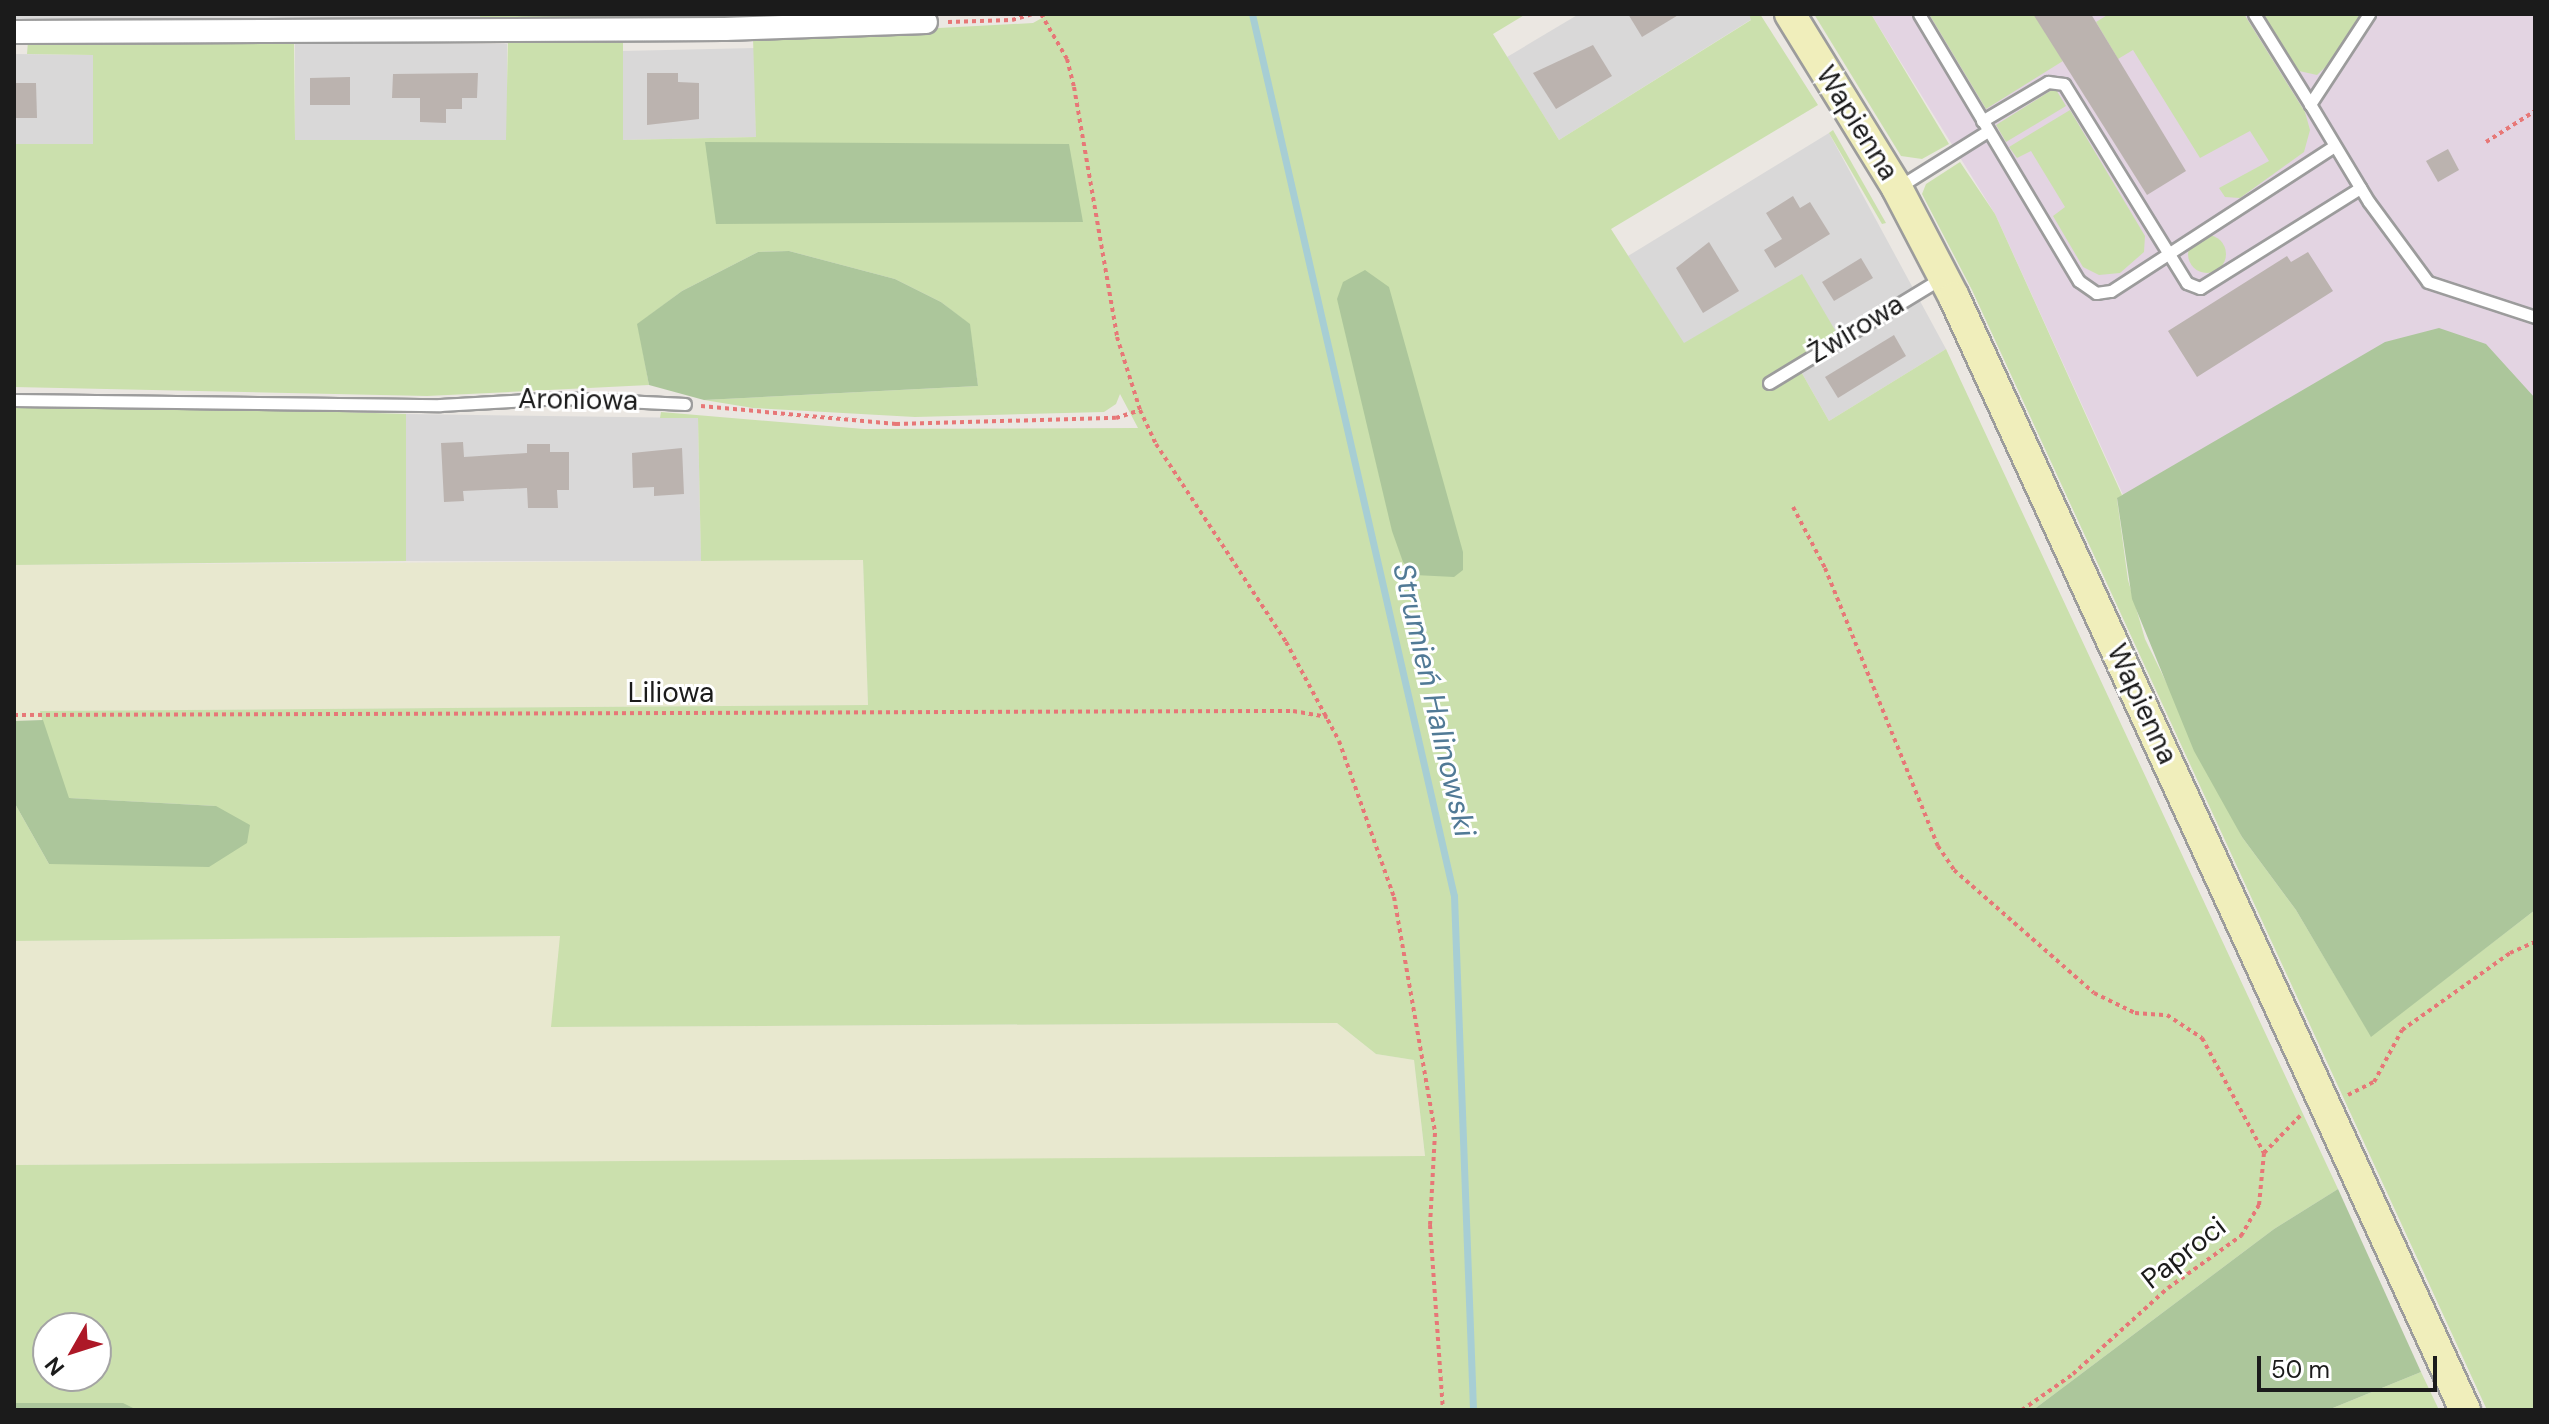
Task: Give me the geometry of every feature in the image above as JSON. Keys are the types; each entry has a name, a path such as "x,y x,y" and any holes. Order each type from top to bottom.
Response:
{"street":[{"name":"Wapienna","path":"1790,14 1897,188 1944,276 2465,1410"},
{"path":"14,32 709,29 926,22"}],"lane":[{"path":"1919,14 1985,126 2088,289 2111,291 2334,146"},
{"path":"2254,14 2360,188 2428,282 2535,317"},
{"path":"2310,104 2369,14"},
{"path":"1897,188 2048,82 2064,84 2187,283 2200,288 2360,188"},
{"name":"Żwirowa","path":"1769,383 1944,276"},
{"name":"Aroniowa","path":"14,400 440,405 561,398 685,404"}],"path":[{"path":"926,22 999,21 1033,14"},
{"path":"1041,14 1067,59 1112,310 1140,410 1156,444 1286,642 1327,717 1394,897 1428,1077 1436,1184 1430,1225 1443,1410"},
{"path":"2486,142 2535,111"},
{"path":"685,404 896,424 1116,418 1140,410"},
{"path":"1793,507 1825,568 1938,846 1954,870 2094,993 2135,1013 2167,1015 2202,1038 2264,1153 2294,1121 2324,1102 2374,1082 2402,1030 2497,962 2535,942"},
{"name":"Liliowa","path":"14,715 1293,711 1327,717"},
{"name":"Paproci","path":"2022,1410 2073,1374 2168,1288 2241,1236 2259,1205 2264,1153"}],"shaded area":[{"path":"14,14 480,14 480,22 14,23"},
{"path":"1579,14 1749,14 1752,19 1559,140 1507,57"},
{"path":"1871,14 2535,14 2535,910 2363,1021 1995,214"},
{"path":"295,44 507,44 507,140 295,140"},
{"path":"755,48 756,137 623,140 622,51"},
{"path":"14,54 93,55 93,144 14,144"},
{"path":"1829,133 1946,349 1829,421 1799,368 1802,275 1684,344 1628,256"},
{"path":"406,414 698,418 701,561 406,561"}],"green space":[{"path":"480,14 910,14 480,22"},
{"path":"1049,14 1526,14 1493,34 1559,140 1751,20 1749,14 1760,14 1818,105 1611,229 1684,343 1802,274 1842,342 1799,368 1829,421 1946,349 2338,1189 2274,1229 2033,1410 14,1410 14,1165 1425,1156 1414,1060 1376,1054 1337,1023 551,1027 560,936 14,941 14,802 49,864 216,806 68,798 50,754 40,711 868,705 863,560 701,561 698,418 660,418 661,412 864,429 1138,428 1120,394 1116,404 1104,412 915,417 753,408 704,400 978,386 969,324 941,302 895,279 789,251 758,252 682,291 638,324 649,385 427,396 14,387 14,144 93,144 93,55 27,54 28,41 294,38 295,140 506,140 508,36 623,37 623,140 756,137 753,38 1033,23"},
{"path":"1814,14 1871,14 1949,144 1922,159 1901,156"},
{"path":"1929,14 2035,14 2063,61 1986,109"},
{"path":"2109,14 2244,14 2305,112 2310,130 2304,152 2240,198 2225,197 2219,188 2269,161 2250,131 2200,158 2133,50 2118,59 2096,22"},
{"path":"2261,14 2360,14 2339,54 2317,75 2299,71"},
{"path":"2055,88 2066,106 2006,142 1996,125"},
{"path":"2070,110 2145,236 2144,252 2120,273 2099,275 2083,267 2053,216 2065,207 2031,151 2017,158 2009,147"},
{"path":"1833,130 1886,223 1882,224 1829,133"},
{"path":"705,142 1069,144 1083,222 716,224"},
{"path":"1960,162 1995,214 2122,495 2117,499 2128,580 2145,639 2242,837 2296,910 2371,1036 2535,910 2535,1410 2487,1410 1972,290 1922,194 1926,184"},
{"path":"2207,235 2220,241 2226,254 2220,267 2207,273 2194,267 2188,254 2194,241"},
{"path":"789,251 895,279 941,302 970,324 978,386 704,400 649,385 637,324 682,291 758,252"},
{"path":"1365,270 1389,287 1463,552 1463,570 1454,577 1415,575 1403,562 1392,531 1337,299 1343,282"},
{"path":"2439,328 2486,344 2535,398 2535,910 2371,1037 2296,910 2242,837 2194,751 2132,599 2117,498 2385,342"},
{"path":"14,402 406,414 406,561 14,565"},
{"path":"863,560 868,705 41,711 43,720 14,721 14,565"},
{"path":"43,720 69,798 216,806 250,825 247,843 209,867 49,864 14,802 14,721"},
{"path":"561,936 552,1027 1337,1023 1376,1054 1414,1060 1425,1157 14,1165 14,941"},
{"path":"2338,1189 2421,1372 2328,1410 2033,1410 2274,1229"},
{"path":"2421,1372 2439,1410 2328,1410"},
{"path":"14,1403 123,1403 137,1410 14,1410"}],"building":[{"path":"1628,14 1680,14 1642,37"},
{"path":"2033,14 2091,14 2186,171 2147,195"},
{"path":"1593,45 1612,76 1556,109 1533,73"},
{"path":"478,73 477,98 462,98 462,109 446,109 446,123 420,122 420,98 392,98 393,74"},
{"path":"647,73 678,73 678,82 699,83 699,119 647,125"},
{"path":"350,77 350,105 310,105 310,78"},
{"path":"14,83 36,83 37,118 14,118"},
{"path":"2448,149 2459,170 2438,182 2426,161"},
{"path":"1793,196 1800,208 1810,202 1830,234 1775,268 1764,250 1782,239 1766,213"},
{"path":"1709,242 1739,291 1703,313 1676,268"},
{"path":"2308,252 2333,291 2197,377 2168,331 2287,256 2291,262"},
{"path":"1861,258 1873,278 1834,301 1822,282"},
{"path":"1894,335 1906,356 1838,398 1825,377"},
{"path":"463,442 464,457 527,453 527,444 550,444 550,452 569,452 569,490 557,490 558,508 528,508 527,488 463,491 464,501 444,502 441,443"},
{"path":"682,448 684,494 654,496 654,487 633,488 632,453"}],"waterway":[{"name":"Strumień Halinowski","path":"1252,14 1454,896 1473,1410"}]}
